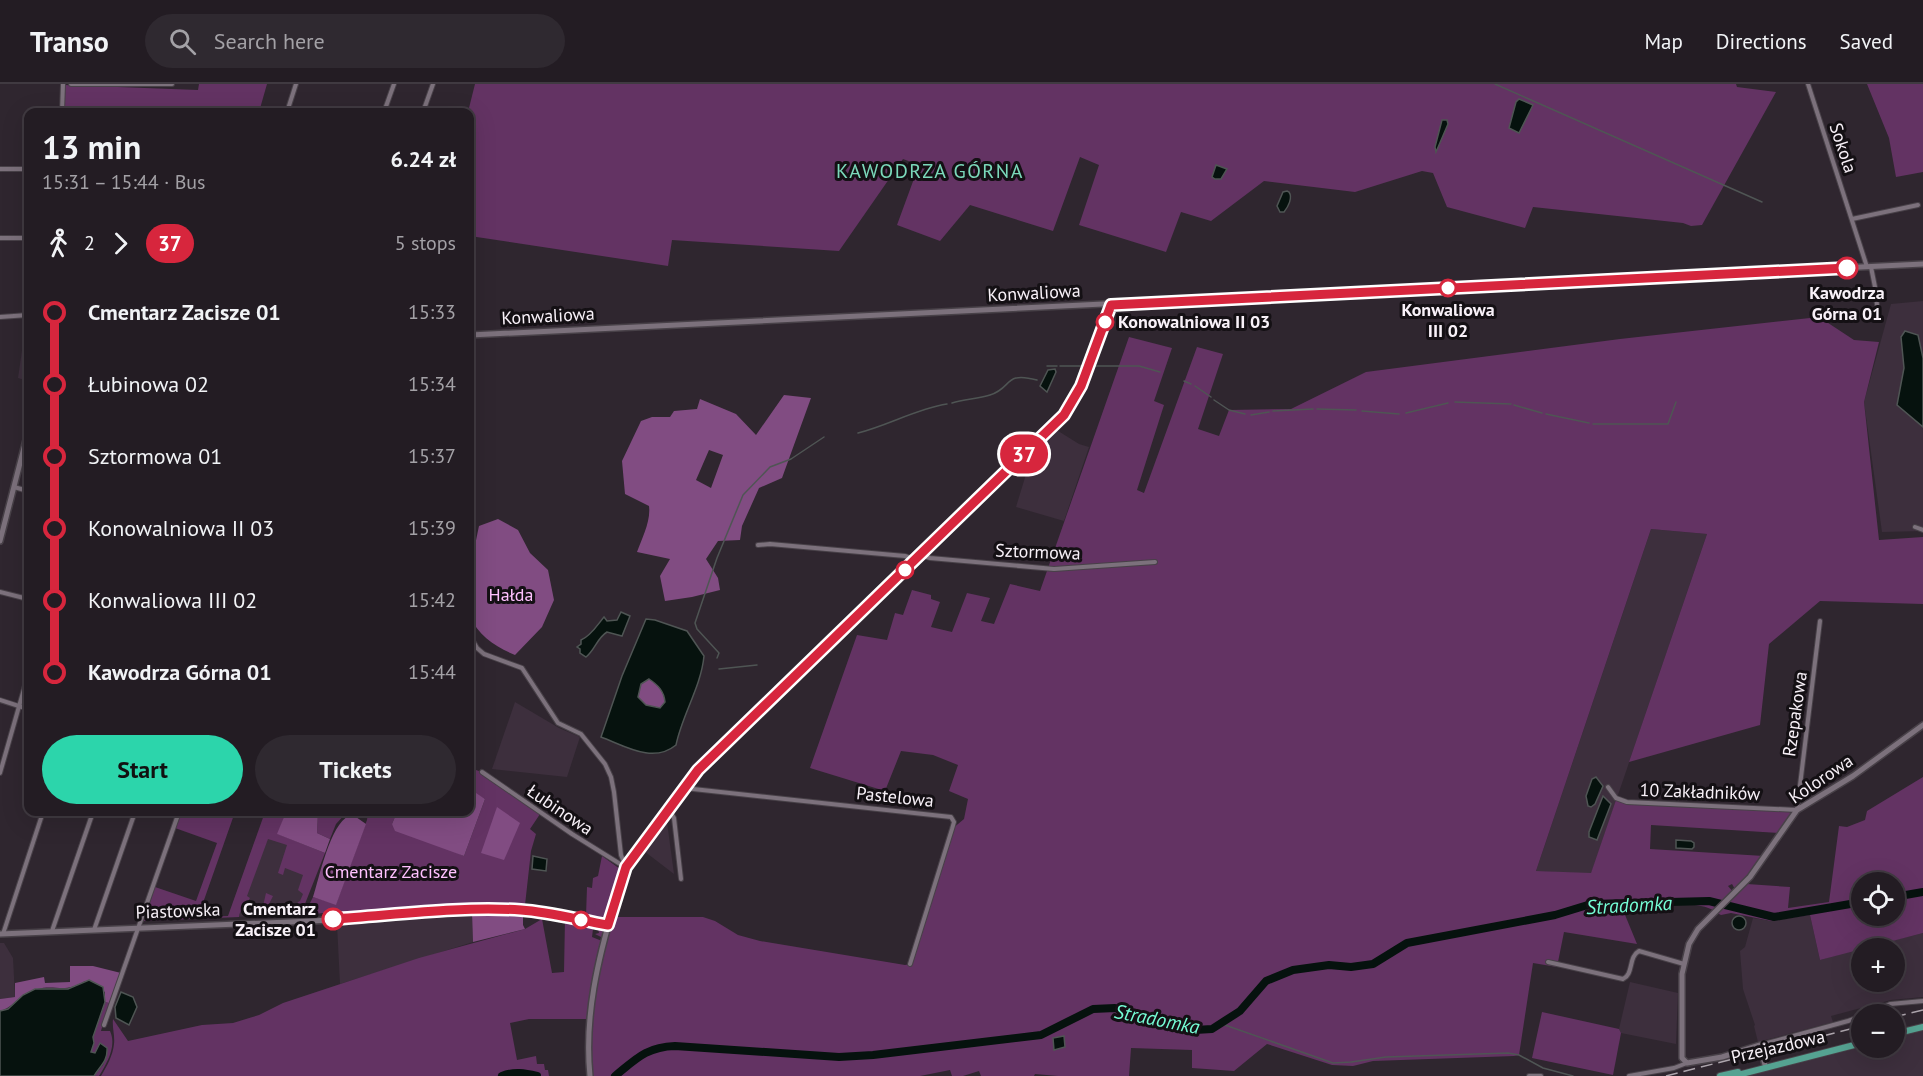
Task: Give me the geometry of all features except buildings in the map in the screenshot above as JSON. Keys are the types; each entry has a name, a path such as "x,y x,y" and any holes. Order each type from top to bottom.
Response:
{"main road":[{"path":"1905,1031 1923,1027"},
{"name":"Przejazdowa","path":"1720,1076 1851,1045"},
{"name":"Przejazdowa","path":"1734,1076 1844,1047"}],"street":[{"path":"62,108 63,84"},
{"path":"71,84 172,84"},
{"path":"288,108 296,84"},
{"path":"385,108 394,84"},
{"path":"424,108 433,84"},
{"name":"Sokola","path":"1808,84 1869,267 1878,314"},
{"path":"0,169 24,169"},
{"path":"1852,219 1918,206"},
{"path":"0,238 24,238"},
{"name":"Konwaliowa","path":"474,335 1923,264"},
{"path":"590,1076 590,1011 593,988 608,925 626,867 698,770 1067,410 1081,386 1111,305"},
{"path":"0,317 24,315"},
{"path":"0,541 3,519 24,448"},
{"path":"14,487 24,490"},
{"path":"1915,527 1923,531"},
{"name":"Sztormowa","path":"758,544 905,555 1040,569 1155,562"},
{"path":"0,592 24,598"},
{"name":"Rzepakowa","path":"1797,810 1820,621"},
{"path":"474,643 484,654 522,668 558,723 581,734 605,764 613,784 621,855 626,867"},
{"path":"0,773 24,690"},
{"path":"0,700 24,708"},
{"name":"Kolorowa","path":"1688,1063 1682,1058 1684,963 1692,937 1762,862 1797,810 1853,776 1923,725"},
{"name":"Łubinowa","path":"482,772 572,834 619,865 626,867"},
{"name":"10 Zakładników","path":"1608,787 1616,798 1627,802 1797,810"},
{"name":"Pastelowa","path":"683,788 951,817 954,822 910,964"},
{"path":"668,808 674,818 681,879"},
{"path":"2,934 42,816"},
{"path":"52,931 92,816"},
{"path":"94,930 134,816"},
{"path":"104,1024 178,816"},
{"name":"Piastowska","path":"2,934 312,921 499,910 540,912 608,925"},
{"path":"1548,962 1623,979 1629,975 1633,956 1639,951 1684,963"},
{"path":"1890,1004 1923,1001"},
{"path":"1629,1076 1722,1057 1851,1021"},
{"path":"1760,1045 1765,1065"},
{"path":"1529,1076 1541,1076"}],"shaded area":[{"path":"1519,99 1533,105 1519,133 1509,128 1516,102"},
{"path":"1442,120 1447,120 1448,124 1436,152 1435,147"},
{"path":"1216,165 1227,169 1221,179 1212,177"},
{"path":"1287,191 1290,194 1290,202 1284,212 1280,212 1277,206 1283,192"},
{"path":"1923,301 1923,531 1882,532 1864,402 1891,304"},
{"path":"1905,331 1918,335 1923,358 1923,427 1897,405 1904,368 1901,337"},
{"path":"24,337 24,380 18,378"},
{"path":"1055,369 1056,372 1047,392 1040,386 1048,370"},
{"path":"1055,429 1079,444 1089,447 1064,521 1016,507 1027,471 1021,462"},
{"path":"1651,529 1707,534 1591,874 1536,871"},
{"path":"621,612 630,616 622,636 607,632 586,657 580,653 577,647 581,644 581,640 591,633 604,617 607,621 617,620"},
{"path":"646,619 687,631 704,656 699,679 676,745 658,753 648,753 639,752 601,737 622,676","holes":["649,679 663,695 665,702 660,708 646,705 638,697 641,684"]},
{"path":"515,702 559,728 580,737 567,777 492,769"},
{"path":"1596,777 1603,786 1595,804 1591,807 1588,806 1586,796 1592,779"},
{"path":"1603,796 1611,804 1597,840 1589,837 1589,832"},
{"path":"665,820 667,822 674,874 644,851"},
{"path":"258,833 323,857 298,915 228,917"},
{"path":"1676,840 1691,841 1694,847 1692,849 1676,848"},
{"path":"533,856 547,859 546,871 532,869"},
{"path":"1810,915 1820,960 1851,951 1851,992 1905,992 1905,938 1903,938 1923,933 1923,997 1876,1004 1851,1004 1851,1011 1831,1016 1833,1022 1758,1042 1743,989 1740,951 1745,947 1753,918 1771,921"},
{"path":"472,916 473,942 340,984 337,924"},
{"path":"1736,916 1742,916 1746,923 1742,930 1736,930 1732,926 1732,920"},
{"path":"0,943 4,943 13,958 15,997 0,999"},
{"path":"89,980 103,987 105,1002 93,1037 91,1052 95,1053 100,1043 107,1048 107,1053 94,1076 0,1076 0,1011 8,1009 23,995 35,989 68,989"},
{"path":"1630,982 1678,993 1676,1044 1621,1033 1619,1029"},
{"path":"121,992 133,997 137,1007 129,1025 116,1018 115,1007"},
{"path":"1923,1030 1923,1076 1720,1076 1851,1045 1851,1058 1905,1058 1905,1034"},
{"path":"1064,1036 1065,1047 1054,1050 1053,1038"}],"green space":[{"path":"199,84 267,84 260,108 65,108 65,85 198,90"},
{"path":"475,84 1736,84 1737,87 1776,92 1702,225 1691,226 1683,223 1533,207 1525,228 1447,207 1433,173 1422,171 1355,192 1264,181 1211,221 1181,212 1166,252 1079,225 1099,165 1080,157 1053,231 970,205 940,241 897,225 919,165 903,159 839,251 672,240 668,266 474,237 474,108 469,108"},
{"path":"1867,84 1923,84 1923,172 1896,177 1889,138"},
{"path":"1819,317 1854,340 1879,342 1864,402 1879,540 1923,537 1923,604 1820,601 1769,644 1760,725 1629,762 1707,534 1651,529 1536,871 1591,873 1616,800 1627,804 1789,811 1791,814 1779,833 1651,825 1650,849 1764,856 1736,891 1732,884 1728,886 1734,893 1714,911 1706,907 1684,904 1623,910 1637,944 1564,932 1557,967 1533,963 1519,1055 1373,1061 1353,1066 1332,1065 1267,1044 1234,1071 1192,1068 1192,1050 1131,1048 1129,1076 1035,1074 1034,1076 981,1076 979,1071 963,1076 952,1076 950,1070 920,1076 593,1076 592,1025 596,992 609,933 616,917 703,917 715,921 738,935 760,941 910,964 952,829 964,819 968,799 949,791 958,765 933,755 901,751 885,791 810,768 857,635 887,640 895,613 903,615 912,590 931,595 931,599 940,602 931,627 952,632 967,593 990,598 981,621 994,624 1010,584 1040,591 1129,337 1172,348 1154,401 1164,405 1137,490 1144,493 1197,347 1223,354 1198,429 1219,436 1229,410 1291,409 1366,372 1620,339"},
{"path":"784,395 811,398 782,478 759,488 742,526 740,540 718,541 706,559 718,578 720,590 665,601 660,576 670,559 637,552 647,523 649,506 625,494 622,461 641,421 652,417 670,417 674,411 697,409 700,399 736,414 756,435","holes":["709,450 723,455 711,488 696,480"]},
{"name":"Hałda","path":"498,519 518,530 530,553 548,570 554,600 542,627 515,655 483,635 474,624 474,555 479,526"},
{"path":"649,679 662,691 665,702 660,708 646,705 638,697 641,684"},
{"name":"Cmentarz Zacisze","path":"474,769 482,772 540,814 530,829 536,834 531,851 525,905 517,905 516,908 454,907 359,914 333,912 304,915 313,897 336,904 368,816 395,816 392,824 464,856 485,799 474,793"},
{"path":"1923,777 1923,933 1904,938 1851,938 1851,952 1820,960 1810,915 1771,921 1731,913 1721,915 1717,913 1747,884 1790,887 1788,908 1829,902 1839,826 1847,827 1865,820 1867,811"},
{"path":"474,792 485,799 464,856 395,831 392,824 395,816 474,816"},
{"path":"497,807 520,823 504,860 481,853"},
{"path":"179,816 234,816 198,917 228,916 264,816 285,816 278,834 325,853 301,914 272,916 272,910 263,906 266,893 273,896 268,906 272,909 295,907 303,894 298,890 303,875 285,868 283,875 278,873 287,845 268,839 247,896 250,898 239,917 144,921 155,887 196,901 217,843 175,828"},
{"path":"284,816 318,816 317,833 330,839 325,853 277,834"},
{"path":"318,816 343,816 336,824 330,839 317,833"},
{"path":"349,816 356,817 366,824 336,905 313,897 331,840 342,821"},
{"path":"602,856 620,869 621,875 608,919 604,920 586,916 587,887 592,888 593,878 598,876"},
{"path":"472,913 523,913 525,929 473,942"},
{"path":"542,919 552,973 564,972 565,919 600,926 605,931 601,937 595,934 599,933 598,929 593,929 592,937 602,941 588,1019 529,1019 510,1023 517,1060 536,1056 537,1064 544,1064 549,1076 101,1076 113,1048 113,1019 128,1041 202,1025 233,1023 259,1015 283,1003 419,958 525,929"},
{"path":"70,966 93,966 121,973 109,1003 105,1002 105,992 85,981 66,988 44,988 31,991 0,1011 0,999 15,997 15,983 44,977 45,983 70,982"},
{"path":"105,1002 109,1003 101,1031 110,1031 112,1048 99,1076 94,1076 105,1060 98,1047 95,1053 91,1052 93,1038"},
{"path":"1542,1012 1619,1029 1621,1033 1613,1075 1532,1058"}],"waterway":[{"path":"1495,84 1762,202"},
{"path":"1047,366 1057,366"},
{"path":"1060,366 1085,366"},
{"path":"1094,366 1139,366 1160,372"},
{"path":"952,403 990,395 1013,379 1037,380"},
{"path":"1184,381 1191,384"},
{"path":"1195,386 1211,397"},
{"path":"1214,400 1229,410 1245,414"},
{"path":"1455,402 1511,404"},
{"path":"1593,424 1668,424 1676,402"},
{"path":"1406,413 1448,403"},
{"path":"858,433 947,404"},
{"path":"1514,405 1542,413"},
{"path":"1273,411 1313,409"},
{"path":"1317,409 1356,410"},
{"path":"1362,411 1399,414"},
{"path":"1251,415 1269,412"},
{"path":"1546,414 1589,423"},
{"path":"717,658 719,653 697,629 695,623 717,558 743,495 770,467 791,459 824,437"},
{"path":"719,669 757,665"},
{"name":"Stradomka","path":"1905,895 1923,892"},
{"name":"Stradomka","path":"615,1076 642,1055 665,1047 839,1057 873,1055 1041,1035 1093,1009 1115,1008 1195,1030 1212,1029 1240,1011 1266,981 1293,970 1329,965 1351,967 1373,964 1407,943 1555,915 1591,904 1709,901 1774,917 1851,904"},
{"path":"1222,1024 1333,1063 1386,1057 1508,1053 1519,1055 1543,1068 1573,1076"},
{"name":"Stradomka","path":"502,1076 511,1073 537,1076"}],"railway":[{"path":"1905,1014 1923,1010"},
{"path":"1666,1076 1851,1029"}],"bus line":[{"name":"37","path":"333,919 469,910 520,910 608,925 626,867 698,770 1064,415 1081,386 1111,305 1847,268"}],"place":[{"name":"Kawodrza Górna 01","path":"1847,268"},
{"name":"Konwaliowa III 02","path":"1448,288"},
{"name":"Konowalniowa II 03","path":"1105,322"},
{"name":"Cmentarz Zacisze 01","path":"333,919"}],"district":[{"name":"KAWODRZA GÓRNA","path":"930,171"}]}
